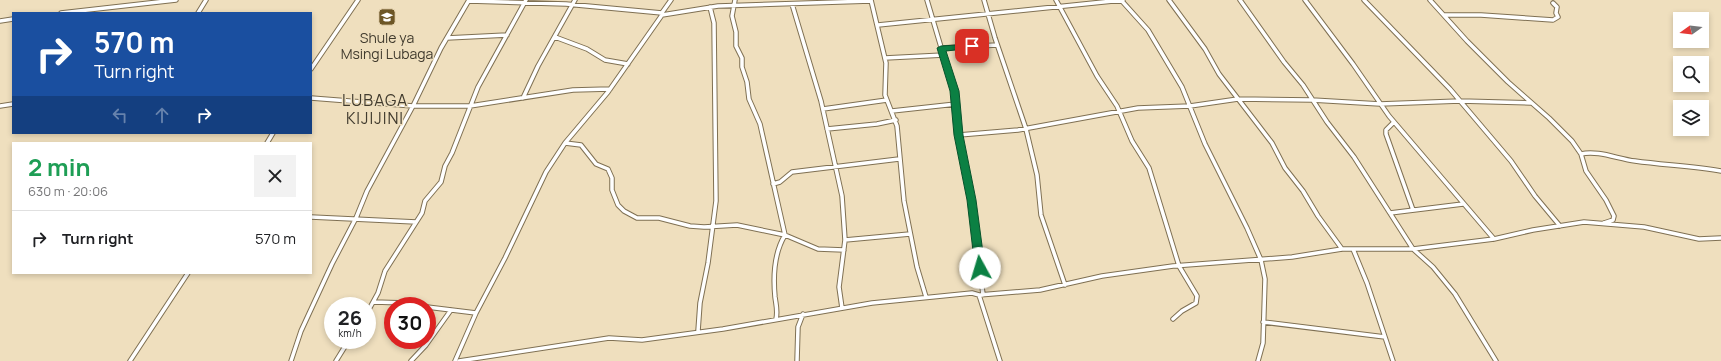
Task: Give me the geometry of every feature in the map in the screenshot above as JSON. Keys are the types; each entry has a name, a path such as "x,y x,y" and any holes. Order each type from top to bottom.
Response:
{"street":[{"path":"140,4 143,0"},
{"path":"70,12 176,0"},
{"path":"199,12 206,0"},
{"path":"312,68 358,0"},
{"path":"290,361 301,330 332,264 356,218 367,191 413,106 430,68 469,0 573,4 632,8 662,13"},
{"path":"523,98 575,0"},
{"path":"455,361 476,313 505,258 546,172 565,143 610,89 672,0"},
{"path":"734,0 732,16 736,32 736,46 742,58 742,67 747,82 749,99 760,124 786,235 779,247 776,268 775,291 778,312 776,319"},
{"path":"660,17 667,13 734,5 871,0 885,58 885,91 887,100 896,120 904,200 910,234 917,267 926,298"},
{"path":"927,0 952,80 959,135 972,200 983,286 981,295 1000,361"},
{"path":"984,0 997,45 1026,128 1037,175 1041,215 1065,285"},
{"path":"1056,0 1097,76 1111,96 1132,141 1149,168 1154,181 1179,266 1189,281 1197,301 1173,319"},
{"path":"878,25 1122,0 1148,30 1182,86 1205,144 1261,260 1265,278 1263,343 1258,361"},
{"path":"1169,0 1205,49 1219,74 1272,143 1285,168 1303,191 1318,216 1342,249"},
{"path":"1240,0 1354,157 1413,249 1444,280 1459,300 1496,361"},
{"path":"1305,0 1394,122 1494,239"},
{"path":"1364,0 1394,29 1460,101 1511,161 1535,196 1560,226"},
{"path":"1430,0 1468,41 1572,141 1581,154 1586,171 1606,200 1614,216 1613,220 1603,223"},
{"path":"376,298 385,271 422,213 425,201 440,182 445,166 452,153 483,76 525,1"},
{"path":"790,3 823,110 844,212 845,240 839,287 842,308"},
{"path":"1444,15 1481,15 1552,20 1558,17 1556,13 1557,8 1553,3"},
{"path":"698,331 700,303 708,263 716,201 717,164 715,136 714,23 710,7"},
{"path":"0,21 12,19"},
{"path":"447,38 507,35"},
{"path":"555,37 587,49 605,60 628,64"},
{"path":"941,48 997,45"},
{"path":"885,58 944,55"},
{"path":"312,98 413,106 470,106 573,90 610,89"},
{"path":"959,135 1026,128 1119,111 1162,106 1190,106 1238,99 1312,100 1380,104 1460,101 1531,103"},
{"path":"823,110 887,100"},
{"path":"0,106 12,104"},
{"path":"892,111 956,104"},
{"path":"827,129 876,124 896,120"},
{"path":"1394,122 1386,130 1386,134 1413,210"},
{"path":"565,143 581,145 596,164 608,169 612,178 612,190 618,205 624,211 641,219 659,218 690,226 713,228 737,225 786,235 818,249 844,250"},
{"path":"1581,154 1589,152 1627,160 1674,166 1700,167 1721,171"},
{"path":"773,184 780,182 792,172 899,159"},
{"path":"1390,213 1463,204"},
{"path":"312,217 416,222"},
{"path":"459,361 609,338 642,340 742,326 803,314 891,301 972,294 981,295 1035,291 1102,276 1179,266 1305,256 1342,249 1413,249 1494,239 1588,222 1644,227 1699,239 1721,238"},
{"path":"845,240 910,234"},
{"path":"1353,249 1393,361"},
{"path":"130,361 187,274"},
{"path":"436,308 476,313"},
{"path":"411,361 426,344 451,310"},
{"path":"797,361 798,326 803,314"},
{"path":"1263,322 1385,337"},
{"path":"336,361 343,349"}],"place":[{"name":"Shule ya Msingi Lubaga","path":"387,17"}],"district":[{"name":"LUBAGA KIJIJINI","path":"375,109"}],"route":[{"path":"972,46 941,48 952,80 954,91 956,118 972,200 980,268"}]}
